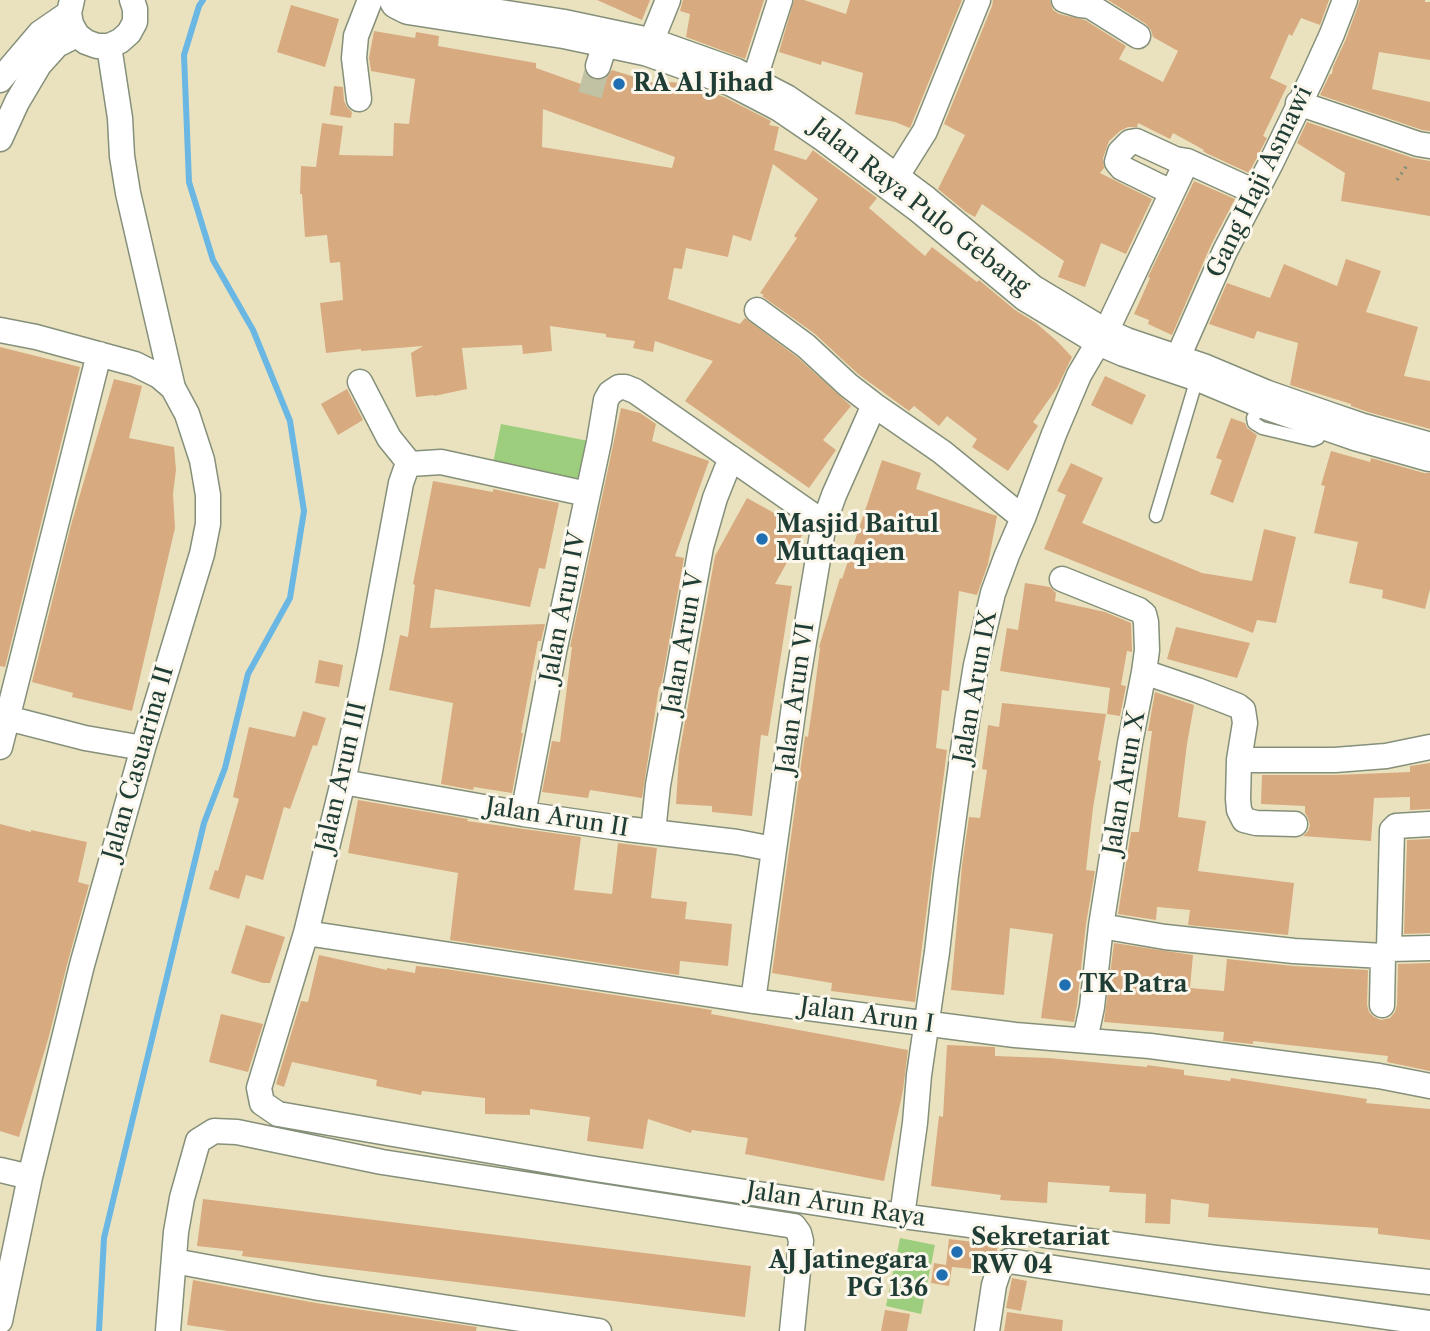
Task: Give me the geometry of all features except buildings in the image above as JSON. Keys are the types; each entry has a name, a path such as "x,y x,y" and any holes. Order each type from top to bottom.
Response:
{"main road":[{"name":"Jalan Raya Pulo Gebang","path":"399,0 409,5 453,13 493,8 565,29 603,52 649,47 718,71 783,103 827,133 893,182 1029,293 1102,337 1264,399 1359,432 1430,452"}],"street":[{"path":"72,16 86,43 109,46 129,33 135,22 132,0"},
{"path":"359,99 354,58 356,36 370,0"},
{"path":"649,47 668,0"},
{"path":"752,87 780,0"},
{"path":"893,182 925,131 978,0"},
{"path":"1063,0 1090,6 1138,36"},
{"name":"Gang Haji Asmawi","path":"1188,369 1219,263 1332,34 1345,0"},
{"path":"0,80 40,33 72,16"},
{"path":"0,139 39,65 57,45 72,16"},
{"path":"109,46 128,192 173,388"},
{"path":"1298,103 1430,146"},
{"path":"1171,192 1122,168 1117,162 1120,152 1130,142 1136,141 1175,159 1187,160 1255,192"},
{"name":"Jalan Arun IX","path":"902,1216 957,795 976,665 993,593 1079,375 1112,319 1187,160"},
{"path":"757,310 806,346 874,405 942,453 1023,518"},
{"name":"Jalan Casuarina II","path":"0,330 135,364 159,376 173,388 187,414 202,460 208,495 208,524 202,554 143,748 82,965 30,1177 0,1321"},
{"path":"0,747 4,717 99,354"},
{"path":"360,383 388,438 410,464 441,462 587,494"},
{"name":"Jalan Arun IV","path":"523,814 606,400 610,393 619,387 635,391 731,458"},
{"name":"Jalan Arun VI","path":"753,1001 803,646 824,523 874,405"},
{"path":"731,458 824,523"},
{"name":"Jalan Arun V","path":"653,832 658,785 701,547 715,498 731,458"},
{"name":"Jalan Arun III","path":"259,1088 306,933 343,782 401,483 410,464"},
{"name":"Jalan Arun X","path":"1062,579 1139,610 1144,614 1146,622 1147,650 1144,672 1130,743 1085,1040"},
{"path":"1144,672 1243,710 1245,723 1239,760 1238,799 1244,820 1295,824"},
{"path":"4,717 103,742 143,748"},
{"path":"1239,760 1335,760 1386,756 1430,747"},
{"name":"Jalan Arun II","path":"343,782 523,814 773,849"},
{"path":"1382,1005 1392,830 1396,825 1430,824"},
{"path":"1101,926 1262,949 1386,953 1430,948"},
{"name":"Jalan Arun I","path":"306,933 753,1001 1015,1035 1232,1056 1379,1076 1430,1086"},
{"name":"Jalan Arun Raya","path":"259,1088 262,1103 278,1114 589,1168 902,1216 1216,1258 1430,1282"},
{"path":"167,1331 176,1232 182,1198 198,1141 214,1131 408,1167 794,1226 801,1241 792,1331"},
{"path":"0,1170 30,1177"},
{"path":"174,1261 331,1290 599,1331"},
{"path":"987,1331 993,1285 999,1267 1009,1261 1430,1323"}],"lane":[{"path":"1156,516 1195,385 1188,369"}],"green space":[{"path":"501,424 589,441 580,486 492,468"},
{"path":"900,1238 935,1245 921,1314 886,1306"}],"waterway":[{"path":"99,1331 104,1238 204,823 225,768 248,674 290,598 304,511 290,421 253,330 213,260 189,182 184,55 203,0"}],"tunnel":[{"path":"590,95 598,66"}],"place":[{"name":"RA Al Jihad","path":"619,84"},
{"name":"Masjid Baitul Muttaqien","path":"762,539"},
{"name":"TK Patra","path":"1065,985"},
{"name":"Sekretariat RW 04","path":"957,1252"},
{"name":"AJ Jatinegara PG 136","path":"942,1275"}]}
